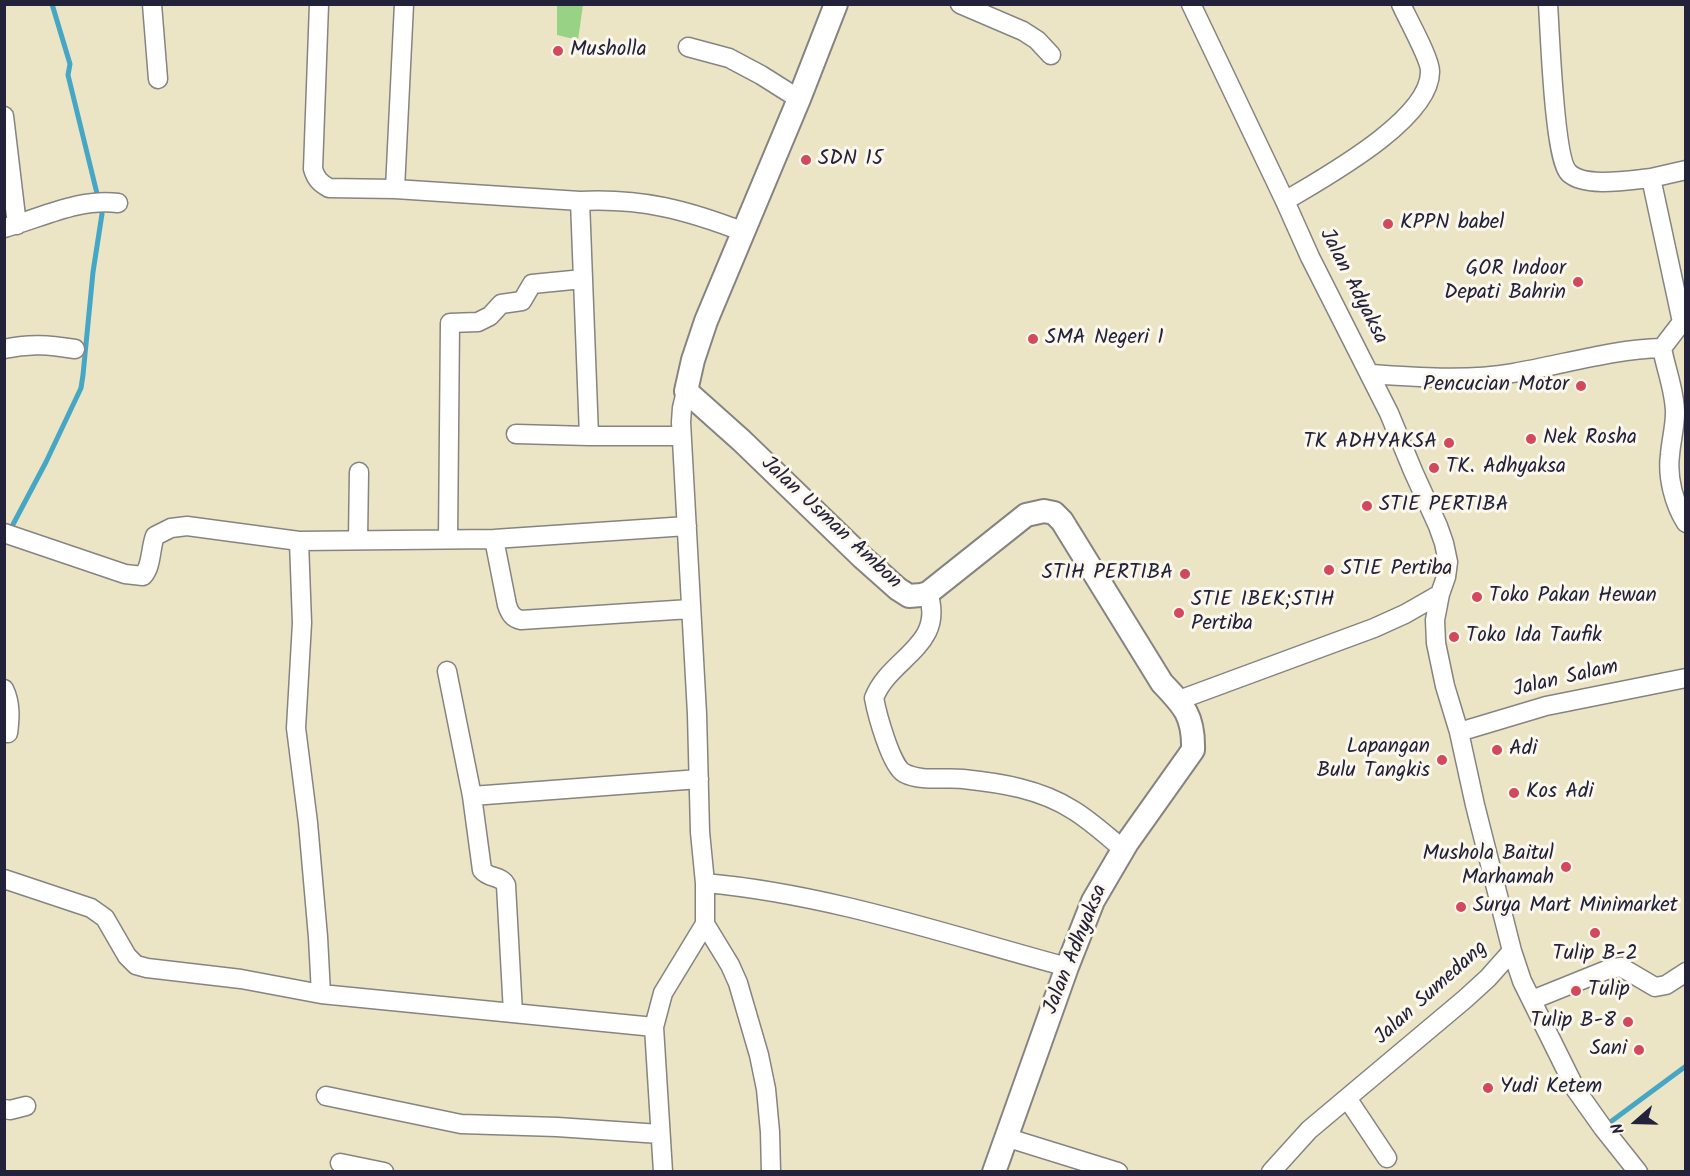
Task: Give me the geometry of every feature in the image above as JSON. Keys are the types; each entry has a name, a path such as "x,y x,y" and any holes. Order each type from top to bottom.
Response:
{"street":[{"path":"152,4 158,79"},
{"path":"319,4 313,169 320,183 328,188 395,189 580,201 644,202 681,210 744,232"},
{"path":"395,189 404,4"},
{"path":"663,1172 654,1027 663,993 705,924 697,714 681,436 682,408 693,360 706,321 799,99 836,4"},
{"path":"960,4 1023,31 1037,40 1051,55"},
{"name":"Jalan Adyaksa","path":"1191,4 1329,295 1371,374 1444,543 1448,562 1440,594"},
{"path":"1285,201 1368,148 1403,121 1428,87 1431,70 1401,4"},
{"path":"1548,4 1557,138 1563,165 1569,173 1580,179 1609,182 1651,178 1686,170"},
{"path":"688,47 729,58 799,99"},
{"path":"4,116 11,226 56,211 105,203"},
{"path":"1651,178 1682,322 1662,348"},
{"path":"580,201 589,436"},
{"path":"448,539 450,323 484,320 501,304 522,301 532,284 583,279"},
{"path":"4,349 23,345 47,345 75,349"},
{"path":"1371,374 1437,378 1471,377 1512,373 1646,348 1662,348"},
{"path":"1662,348 1675,413 1668,470 1674,496 1686,523"},
{"name":"Jalan Usman Ambon","path":"686,391 742,441 862,557 909,596 928,593 1026,515 1044,511 1054,513 1062,521 1084,555 1162,683 1182,706"},
{"path":"516,434 681,436"},
{"path":"358,472 358,540"},
{"path":"4,533 125,574 143,576 148,570 155,536 171,528 187,526 299,541 495,539 687,526"},
{"path":"495,539 507,605 515,618 521,620 690,609"},
{"path":"299,541 302,623 296,728 308,823 321,994"},
{"path":"928,593 933,605 933,615 926,636 920,645 889,675 874,698 895,764 905,774 920,778 962,779 1038,792 1073,810 1123,849"},
{"path":"1182,706 1374,628 1440,594"},
{"name":"Jalan Sumedang","path":"1270,1172 1309,1130 1465,999 1512,951 1474,805 1459,732 1445,686 1436,643 1435,620 1440,594"},
{"path":"447,671 472,796 482,870 485,874 501,879 506,885 513,1013"},
{"name":"Jalan Salam","path":"1459,732 1546,706 1686,678"},
{"path":"4,689 9,704 8,733"},
{"name":"Jalan Adhyaksa","path":"994,1172 1093,901 1123,849 1193,750 1191,724 1182,706"},
{"path":"472,796 699,779"},
{"path":"4,879 91,908 105,918 127,956 136,965 147,968 242,979 321,994 654,1027"},
{"path":"705,883 741,886 855,908 1068,967"},
{"path":"705,924 730,965 738,983 759,1055 768,1110 771,1172"},
{"path":"1512,951 1522,981 1576,1090 1638,1172"},
{"path":"1532,1000 1609,969 1621,967 1655,987 1666,985 1686,972"},
{"path":"326,1096 461,1124 557,1127 660,1134"},
{"path":"1347,1098 1387,1158"},
{"path":"4,1109 10,1110 26,1106"},
{"path":"1005,1137 1118,1172"},
{"path":"340,1163 384,1172"}],"green space":[{"path":"557,5 583,5 578,40 557,35"}],"waterway":[{"path":"9,532 81,388 93,272 102,214 68,75 70,64 52,4"},
{"path":"1605,1126 1686,1066"}],"place":[{"name":"Musholla","path":"558,51"},
{"name":"SDN 15","path":"806,160"},
{"name":"KPPN babel","path":"1388,224"},
{"name":"GOR Indoor Depati Bahrin","path":"1578,282"},
{"name":"SMA Negeri 1","path":"1033,339"},
{"name":"Pencucian Motor","path":"1581,386"},
{"name":"Nek Rosha","path":"1531,439"},
{"name":"TK ADHYAKSA","path":"1449,443"},
{"name":"TK. Adhyaksa","path":"1434,468"},
{"name":"STIE PERTIBA","path":"1367,506"},
{"name":"STIE Pertiba","path":"1329,570"},
{"name":"STIH PERTIBA","path":"1185,574"},
{"name":"Toko Pakan Hewan","path":"1477,597"},
{"name":"STIE IBEK;STIH Pertiba","path":"1179,613"},
{"name":"Toko Ida Taufik","path":"1454,637"},
{"name":"Adi","path":"1497,750"},
{"name":"Lapangan Bulu Tangkis","path":"1442,760"},
{"name":"Kos Adi","path":"1514,793"},
{"name":"Mushola Baitul Marhamah","path":"1566,867"},
{"name":"Surya Mart Minimarket","path":"1461,907"},
{"name":"Tulip B-2","path":"1595,933"},
{"name":"Tulip","path":"1576,991"},
{"name":"Tulip B-8","path":"1628,1022"},
{"name":"Sani","path":"1639,1050"},
{"name":"Yudi Ketem","path":"1488,1088"}]}
